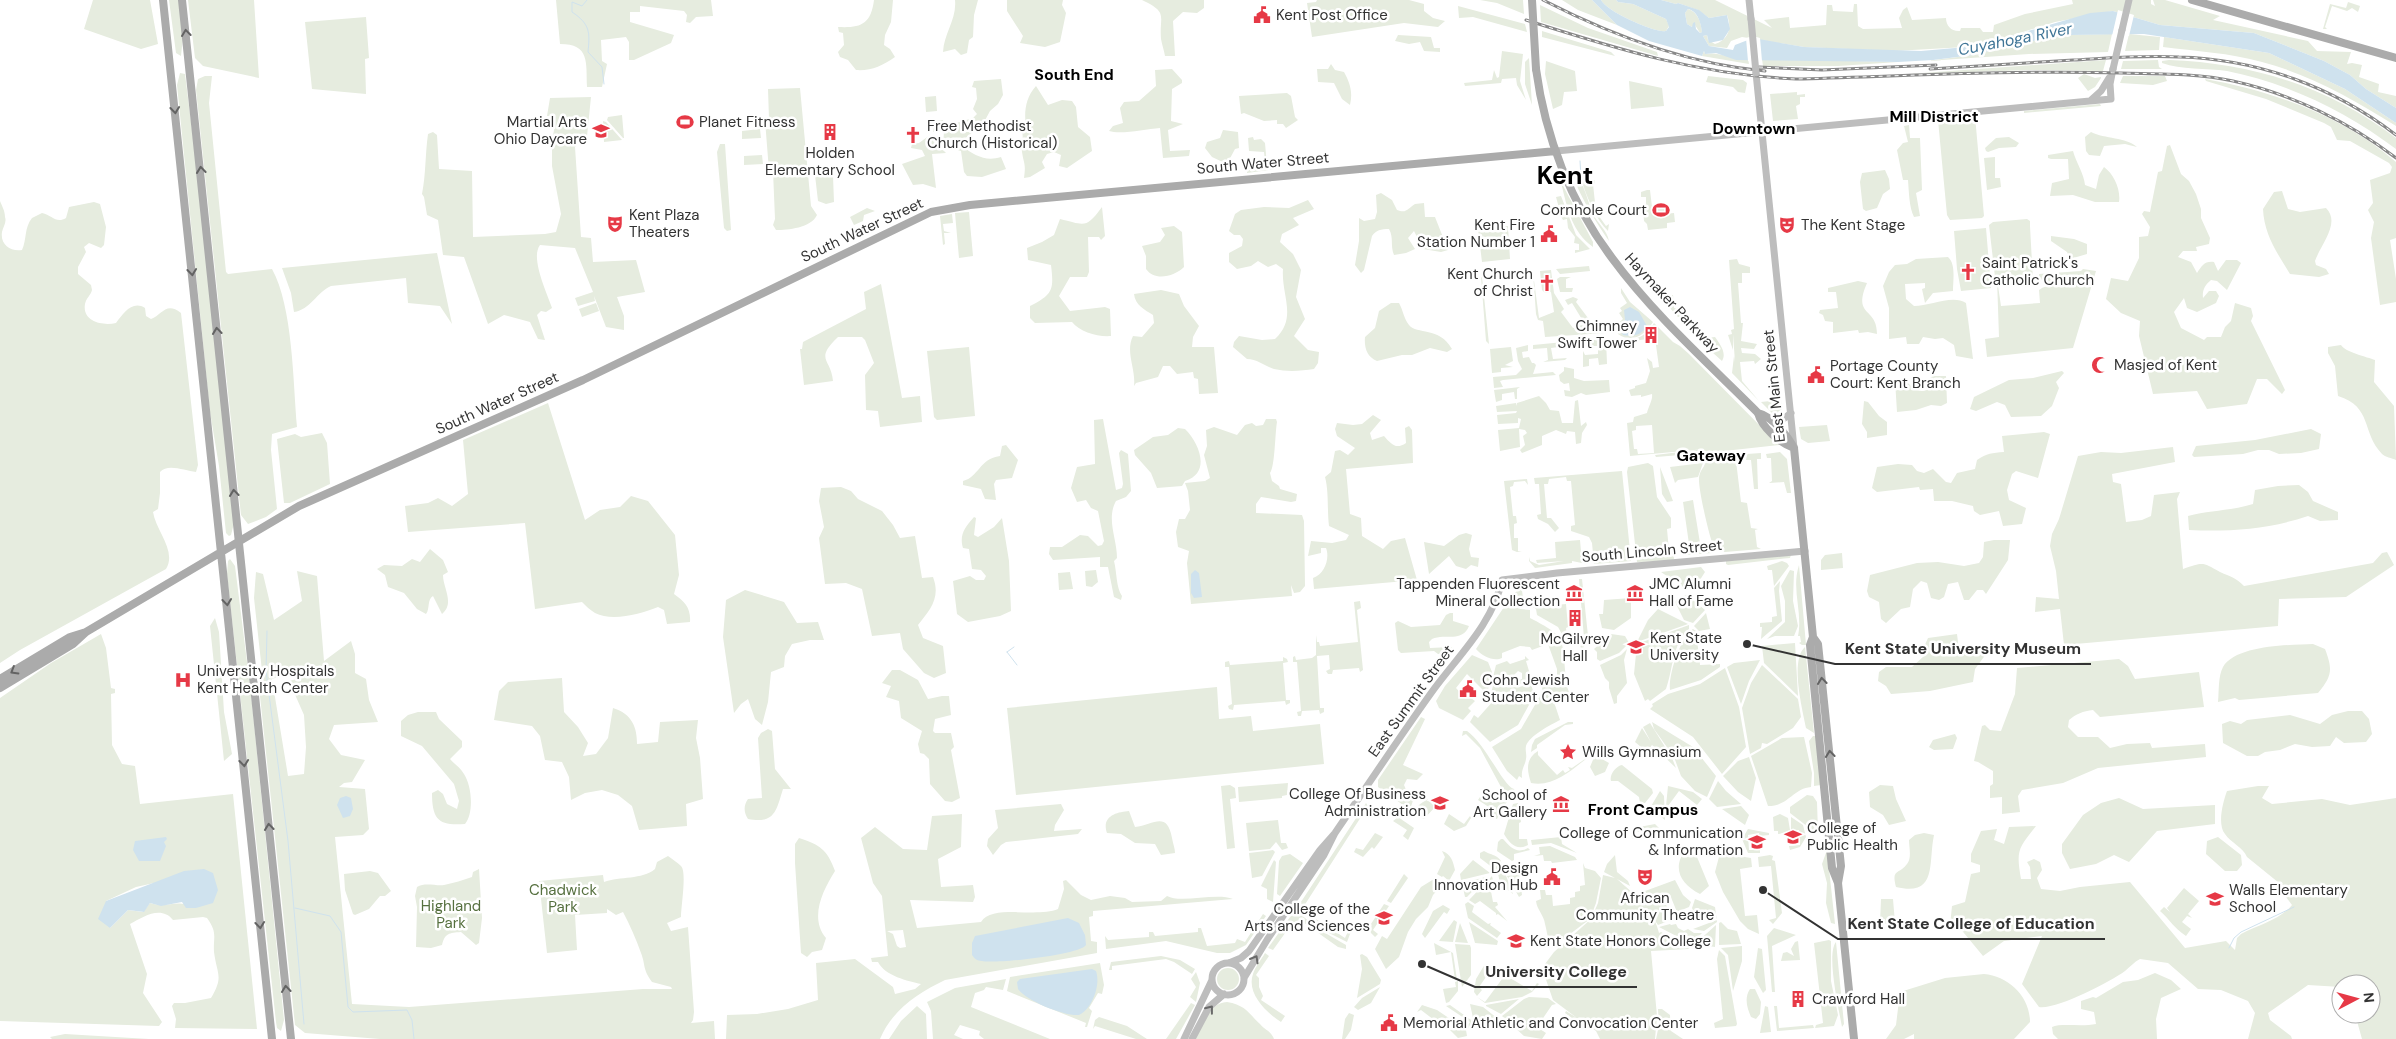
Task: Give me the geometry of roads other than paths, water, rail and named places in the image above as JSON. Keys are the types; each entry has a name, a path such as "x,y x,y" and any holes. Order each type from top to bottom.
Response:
{"main road":[{"path":"163,0 272,1039"},
{"path":"182,0 291,1039"},
{"name":"Haymaker Parkway","path":"1532,0 1536,69 1545,116 1556,151 1581,207 1610,257 1655,310 1758,413 1766,415 1789,438 1794,448"},
{"name":"East Main Street","path":"1749,0 1814,638 1810,645 1832,868 1838,883 1854,1039"},
{"path":"2192,0 2396,58"},
{"path":"2091,100 2101,91 2112,71 2128,3"},
{"name":"South Water Street","path":"0,688 73,644 86,632 299,506 338,487 586,379 902,224 935,210 1017,200 2111,99 2112,71"},
{"name":"Haymaker Parkway","path":"1758,413 1760,421 1780,440 1794,448"},
{"path":"1772,421 1782,420 1790,413"},
{"name":"South Lincoln Street","path":"1502,580 1557,573 1805,551"},
{"name":"East Summit Street","path":"1227,961 1250,951 1329,837 1335,833 1434,689 1488,616 1498,597 1502,580"},
{"name":"South Water Street","path":"0,679 70,637 86,632"},
{"name":"East Summit Street","path":"1244,978 1334,840 1335,833"},
{"path":"1184,1039 1217,967 1227,961 1240,968 1244,978 1238,991 1224,994 1209,1006 1192,1039"},
{"path":"1212,980 1216,989 1224,994"}],"water":[{"name":"Cuyahoga River","path":"1592,0 1601,0 1605,5 1621,15 1641,25 1660,31 1666,31 1669,27 1666,19 1633,4 1616,0 1661,0 1699,10 1709,18 1727,15 1730,29 1723,40 1709,43 1707,35 1703,36 1709,46 1733,50 1735,45 1753,38 1804,47 1921,51 1966,47 1994,41 2090,13 2113,11 2160,25 2254,33 2324,61 2350,75 2366,89 2396,108 2396,123 2345,89 2269,53 2144,34 2070,35 2021,43 1973,55 1933,60 1898,62 1736,60 1716,53 1705,54 1704,51 1702,56 1649,41 1617,25","holes":["1688,9 1697,15 1700,22 1702,32 1700,33 1696,29 1695,22 1692,27 1687,24 1685,13"]},
{"path":"1630,307 1639,312 1647,326 1637,335 1630,336 1623,335 1618,327 1625,320 1624,310"},
{"path":"1195,570 1199,573 1202,597 1194,598 1191,593 1191,574"},
{"path":"346,796 351,798 353,809 350,816 343,818 337,805 340,798"},
{"path":"166,837 167,839 164,842 166,846 160,861 139,861 133,850 135,841"},
{"path":"204,869 213,873 218,890 213,903 196,908 186,908 182,902 161,906 150,903 144,912 128,910 110,928 98,919 106,901 184,871"},
{"path":"1068,918 1079,923 1085,935 1086,945 1080,949 1037,958 990,962 980,961 972,955 972,943 975,936"},
{"path":"1092,969 1096,971 1096,989 1088,1008 1079,1015 1072,1015 1046,1007 1029,998 1018,989 1017,982 1020,979"}],"waterway":[{"path":"587,0 582,6 572,2 572,12 582,20 588,29 588,52 602,67 604,84"},
{"path":"1580,161 1581,177"},
{"path":"267,631 266,671 288,841 304,1024"},
{"path":"1007,652 1014,647"},
{"path":"1007,652 1017,665"},
{"path":"2229,948 2234,938 2241,932 2294,907"},
{"path":"295,908 330,916 341,932 348,1007 353,1012 407,1010 412,1020 414,1039"}],"railway":[{"path":"1543,0 1623,36 1679,55 1707,62 1765,71"},
{"path":"1526,20 1659,59 1761,77 1796,79 2080,72 2177,74 2219,78 2277,93 2319,111 2359,133 2396,158"},
{"path":"1930,69 2166,56 2238,63 2294,79 2321,90 2347,103 2396,135"},
{"path":"1759,67 1822,70 1936,65"}],"place":[{"name":"Kent Post Office","path":"1262,15"},
{"name":"Planet Fitness","path":"685,122"},
{"name":"Martial Arts Ohio Daycare","path":"601,131"},
{"name":"Holden Elementary School","path":"830,132"},
{"name":"Free Methodist Church (Historical)","path":"913,135"},
{"name":"Cornhole Court","path":"1661,210"},
{"name":"Kent Plaza Theaters","path":"615,224"},
{"name":"The Kent Stage","path":"1787,225"},
{"name":"Kent Fire Station Number 1","path":"1549,234"},
{"name":"Saint Patrick's Catholic Church","path":"1968,272"},
{"name":"Kent Church of Christ","path":"1547,283"},
{"name":"Chimney Swift Tower","path":"1651,335"},
{"name":"Masjed of Kent","path":"2100,365"},
{"name":"Portage County Court: Kent Branch","path":"1816,375"},
{"name":"Tappenden Fluorescent Mineral Collection","path":"1574,593"},
{"name":"JMC Alumni Hall of Fame","path":"1635,593"},
{"name":"McGilvrey Hall","path":"1575,618"},
{"name":"Kent State University Museum","path":"1747,644"},
{"name":"Kent State University","path":"1636,647"},
{"name":"University Hospitals Kent Health Center","path":"183,680"},
{"name":"Cohn Jewish Student Center","path":"1468,689"},
{"name":"Wills Gymnasium","path":"1568,752"},
{"name":"College Of Business Administration","path":"1440,803"},
{"name":"School of Art Gallery","path":"1561,804"},
{"name":"College of Public Health","path":"1793,837"},
{"name":"College of Communication & Information","path":"1757,842"},
{"name":"Design Innovation Hub","path":"1552,877"},
{"name":"African Community Theatre","path":"1645,877"},
{"name":"Kent State College of Education","path":"1763,890"},
{"name":"Walls Elementary School","path":"2215,899"},
{"name":"College of the Arts and Sciences","path":"1384,918"},
{"name":"Kent State Honors College","path":"1516,941"},
{"name":"University College","path":"1422,964"},
{"name":"Crawford Hall","path":"1798,999"},
{"name":"Memorial Athletic and Convocation Center","path":"1389,1023"}],"district":[{"name":"South End","path":"1074,74"},
{"name":"Mill District","path":"1934,116"},
{"name":"Downtown","path":"1754,128"},
{"name":"Kent","path":"1565,175"},
{"name":"Gateway","path":"1711,455"},
{"name":"Front Campus","path":"1643,809"}],"park label":[{"name":"Chadwick Park","path":"563,898"},
{"name":"Highland Park","path":"451,914"}]}
